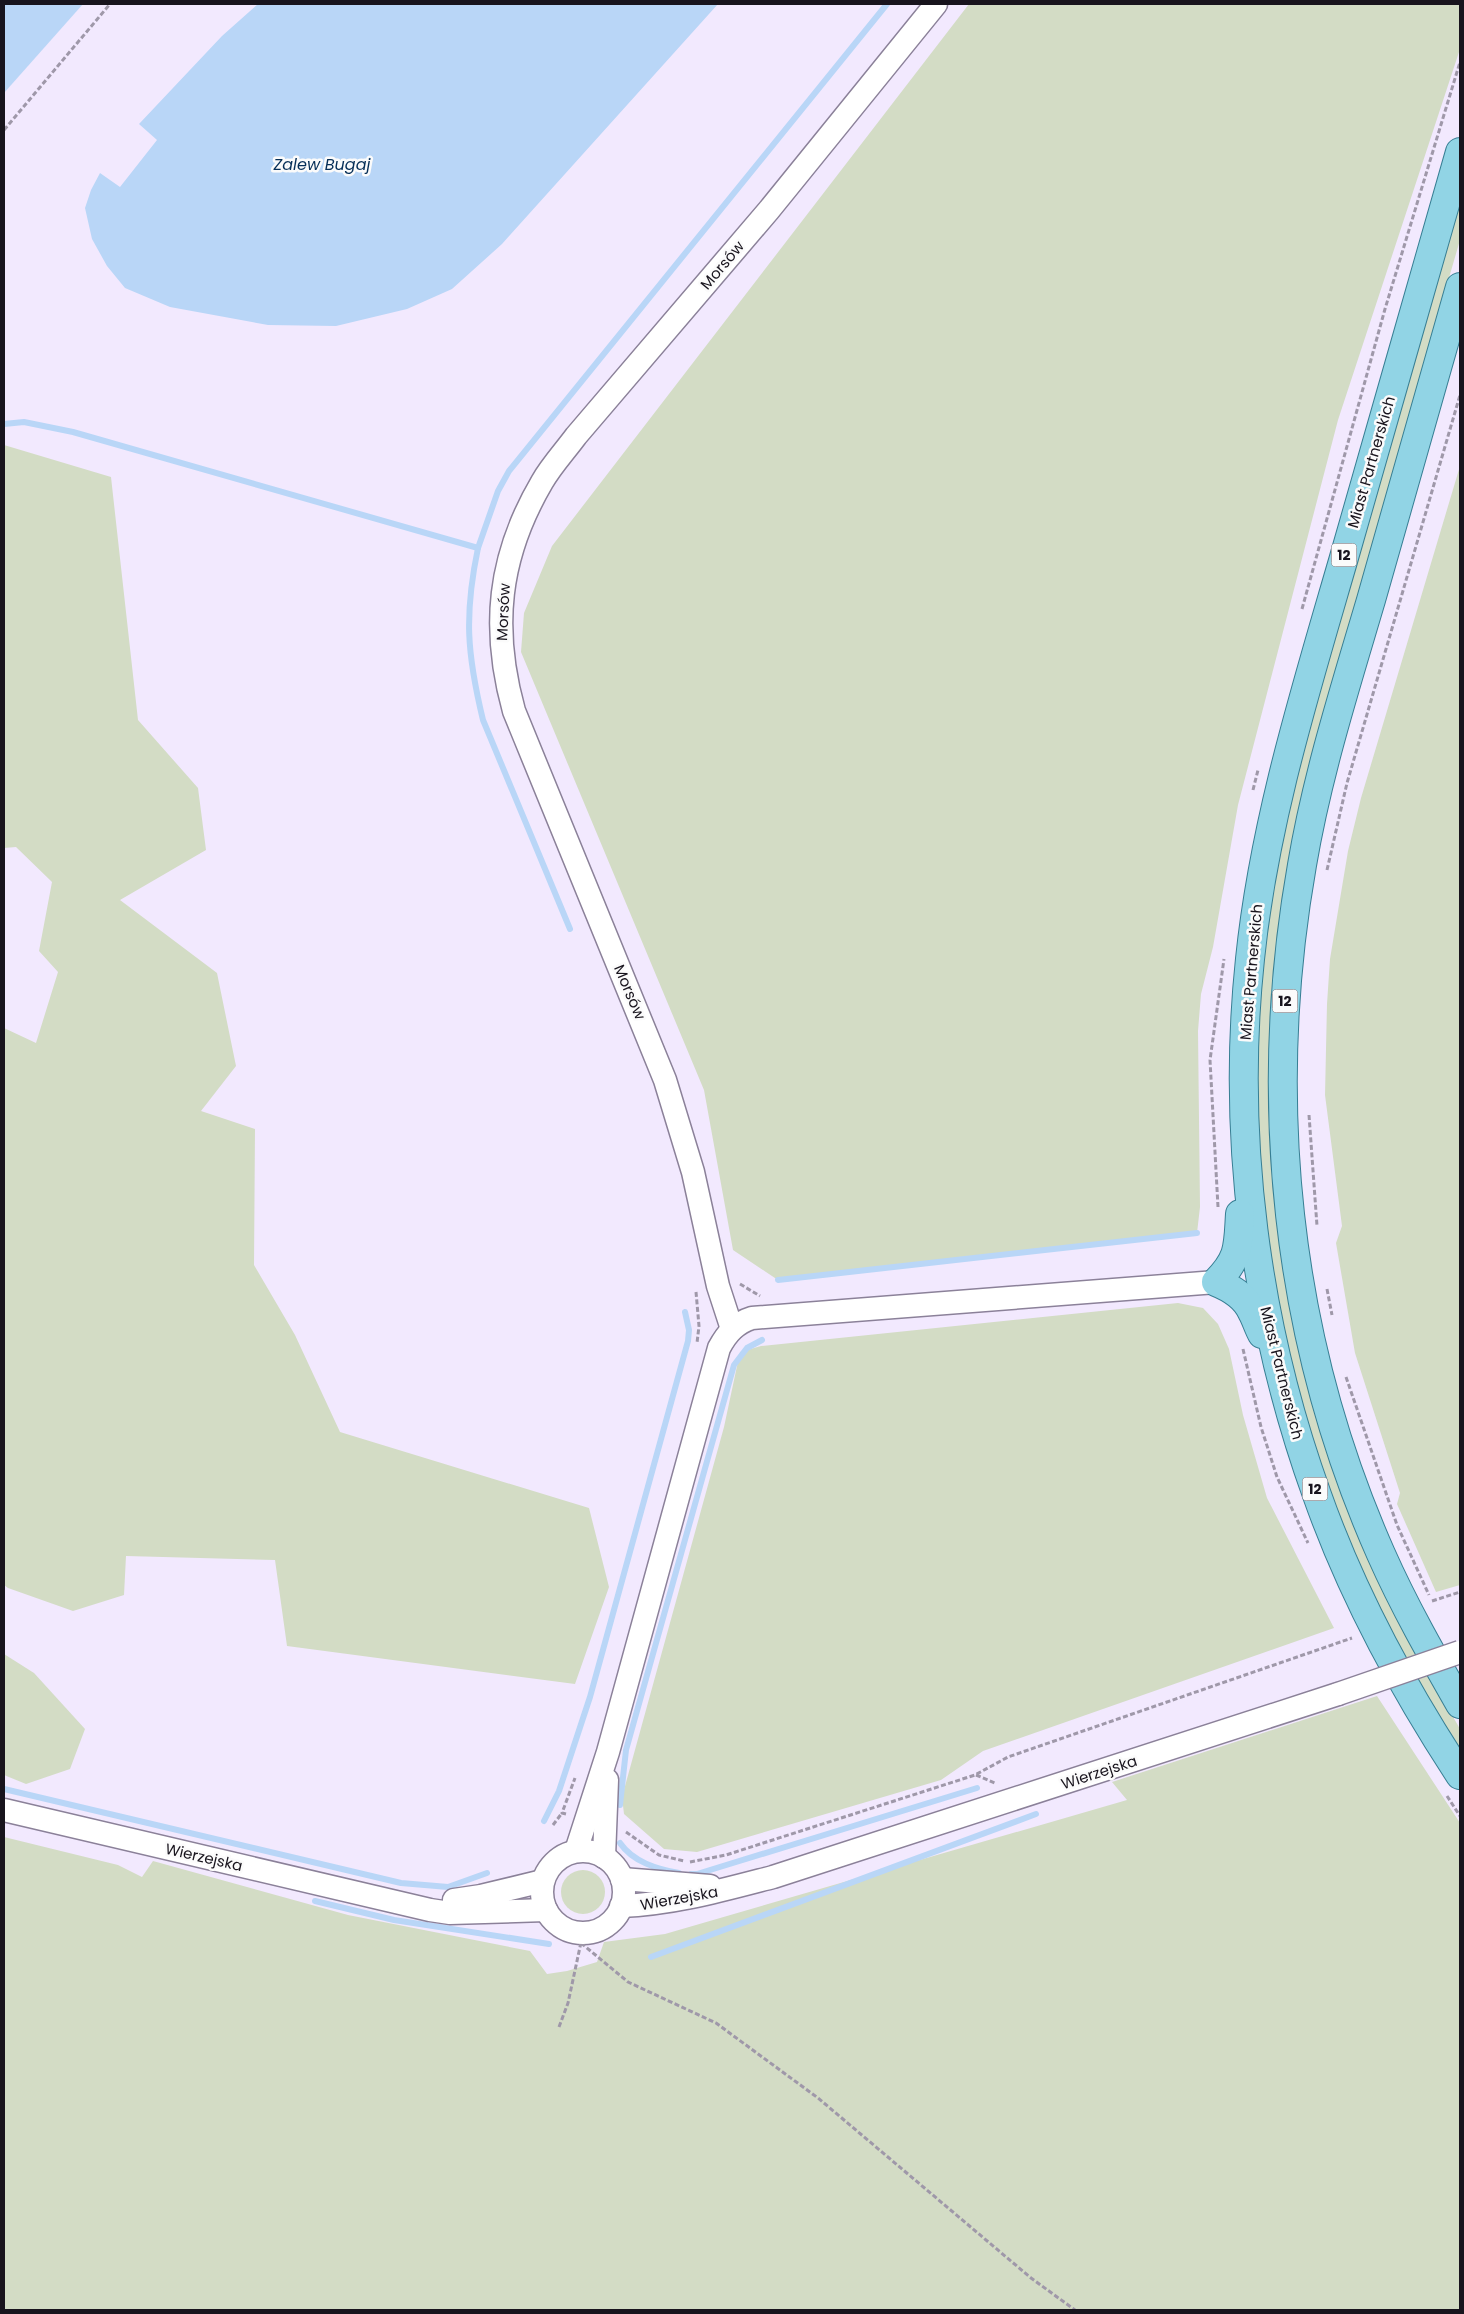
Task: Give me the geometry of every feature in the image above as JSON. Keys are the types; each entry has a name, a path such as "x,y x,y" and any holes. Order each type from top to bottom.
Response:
{"main road":[{"name":"Miast Partnerskich","path":"1460,152 1312,665 1268,840 1253,930 1247,1000 1244,1083 1248,1176 1257,1260 1275,1354 1288,1406 1314,1489 1348,1572 1387,1653 1460,1775"},
{"name":"12","path":"1460,287 1345,688 1312,818 1297,894 1287,969 1282,1127 1289,1216 1300,1290 1320,1380 1351,1478 1380,1551 1423,1639 1460,1704"},
{"path":"1248,1176 1242,1199 1235,1259 1230,1268 1216,1282 1235,1291 1244,1300 1275,1354"}],"street":[{"name":"Morsów","path":"732,1329 718,1286 693,1172 665,1080 514,711 501,655 502,592 514,539 542,481 576,436 864,94 936,4"},
{"path":"604,1857 596,1821 608,1752 719,1348 732,1329 741,1322 752,1318 1216,1282"},
{"name":"Wierzejska","path":"621,1906 662,1903 736,1887 916,1831 1338,1694 1460,1652"},
{"name":"Wierzejska","path":"4,1810 450,1913 546,1910"},
{"path":"576,1851 596,1821"},
{"path":"576,1851 588,1851 604,1857 617,1869 622,1879 624,1893 621,1906 615,1917 606,1925 582,1938 561,1927 546,1910 542,1896 543,1880 555,1861 576,1851"},
{"name":"Wierzejska","path":"622,1879 736,1887"},
{"name":"Wierzejska","path":"404,1903 444,1902 481,1896 543,1880"}],"path":[{"path":"4,130 110,4"},
{"path":"1325,880 1347,783 1460,395"},
{"path":"1309,1111 1318,1235"},
{"path":"1326,1282 1333,1320"},
{"path":"696,1289 698,1326 696,1350"},
{"path":"1242,1347 1260,1427 1277,1478"},
{"path":"1343,1368 1397,1525 1432,1601 1460,1592"},
{"path":"562,1813 617,1826 659,1855 690,1862 706,1860 975,1775 1016,1754 1352,1638"},
{"path":"553,1825 562,1813 578,1770"},
{"path":"975,1775 997,1784"},
{"path":"559,2027 568,2003 582,1938"},
{"path":"582,1938 628,1982 716,2023 818,2098 1031,2278 1075,2310"}],"green space":[{"path":"969,4 1459,4 1459,52 1338,420 1238,805 1213,947 1201,994 1198,1031 1200,1207 1197,1233 778,1280 733,1250 704,1090 521,652 524,613 552,546"},
{"path":"1460,196 1460,240 1387,491 1297,814 1278,931 1272,985 1268,1064 1269,1119 1279,1234 1401,1625 1460,1729 1460,1752 1428,1700 1388,1628 1361,1571 1329,1492 1290,1369 1272,1286 1261,1172 1257,1043 1261,978 1270,899 1298,765"},
{"path":"4,445 111,477 138,720 198,788 206,850 120,900 217,973 236,1066 201,1111 255,1129 254,1265 295,1335 340,1432 589,1508 609,1587 575,1684 287,1646 275,1560 126,1556 124,1595 73,1611 4,1585 4,1028 36,1043 58,972 39,951 52,882 16,847 4,848"},
{"path":"1460,466 1460,1585 1436,1592 1397,1504 1400,1493 1355,1353 1336,1243 1342,1226 1325,1095 1330,959 1348,851 1361,798"},
{"path":"1178,1303 1203,1308 1218,1324 1229,1349 1243,1415 1267,1498 1334,1628 983,1751 941,1780 697,1852 664,1849 624,1814 622,1797 724,1427 740,1352 761,1346"},
{"path":"4,1654 34,1673 85,1729 70,1769 26,1784 4,1775"},
{"path":"1377,1696 1460,1823 1460,2310 4,2310 4,1837 118,1865 142,1877 153,1861 348,1915 530,1951 547,1974 567,1971 597,1962 604,1942 665,1934 1127,1800 1112,1782"},
{"path":"587,1870 599,1876 604,1883 604,1901 599,1908 592,1913 579,1914 571,1911 564,1904 561,1888 564,1880 571,1873"}],"water":[{"path":"4,4 83,4 4,93"},
{"name":"Zalew Bugaj","path":"258,4 718,4 502,244 452,289 407,309 336,326 268,325 170,307 125,288 107,266 92,239 85,208 91,190 100,173 120,187 157,140 139,124 222,36"}],"waterway":[{"path":"4,424 24,422 73,432 478,548 498,491 509,471 887,4"},
{"path":"478,548 471,594 469,634 474,675 483,720 570,929"},
{"path":"778,1280 1197,1233"},
{"path":"544,1821 559,1791 590,1697 688,1341 689,1330 685,1312"},
{"path":"620,1805 626,1750 734,1365 747,1348 762,1340"},
{"path":"691,1874 697,1874 977,1788"},
{"path":"4,1789 401,1883 448,1887 487,1873"},
{"path":"651,1957 1036,1814"},
{"path":"620,1843 625,1850 646,1864 679,1873"},
{"path":"315,1901 394,1920 549,1944"}]}
